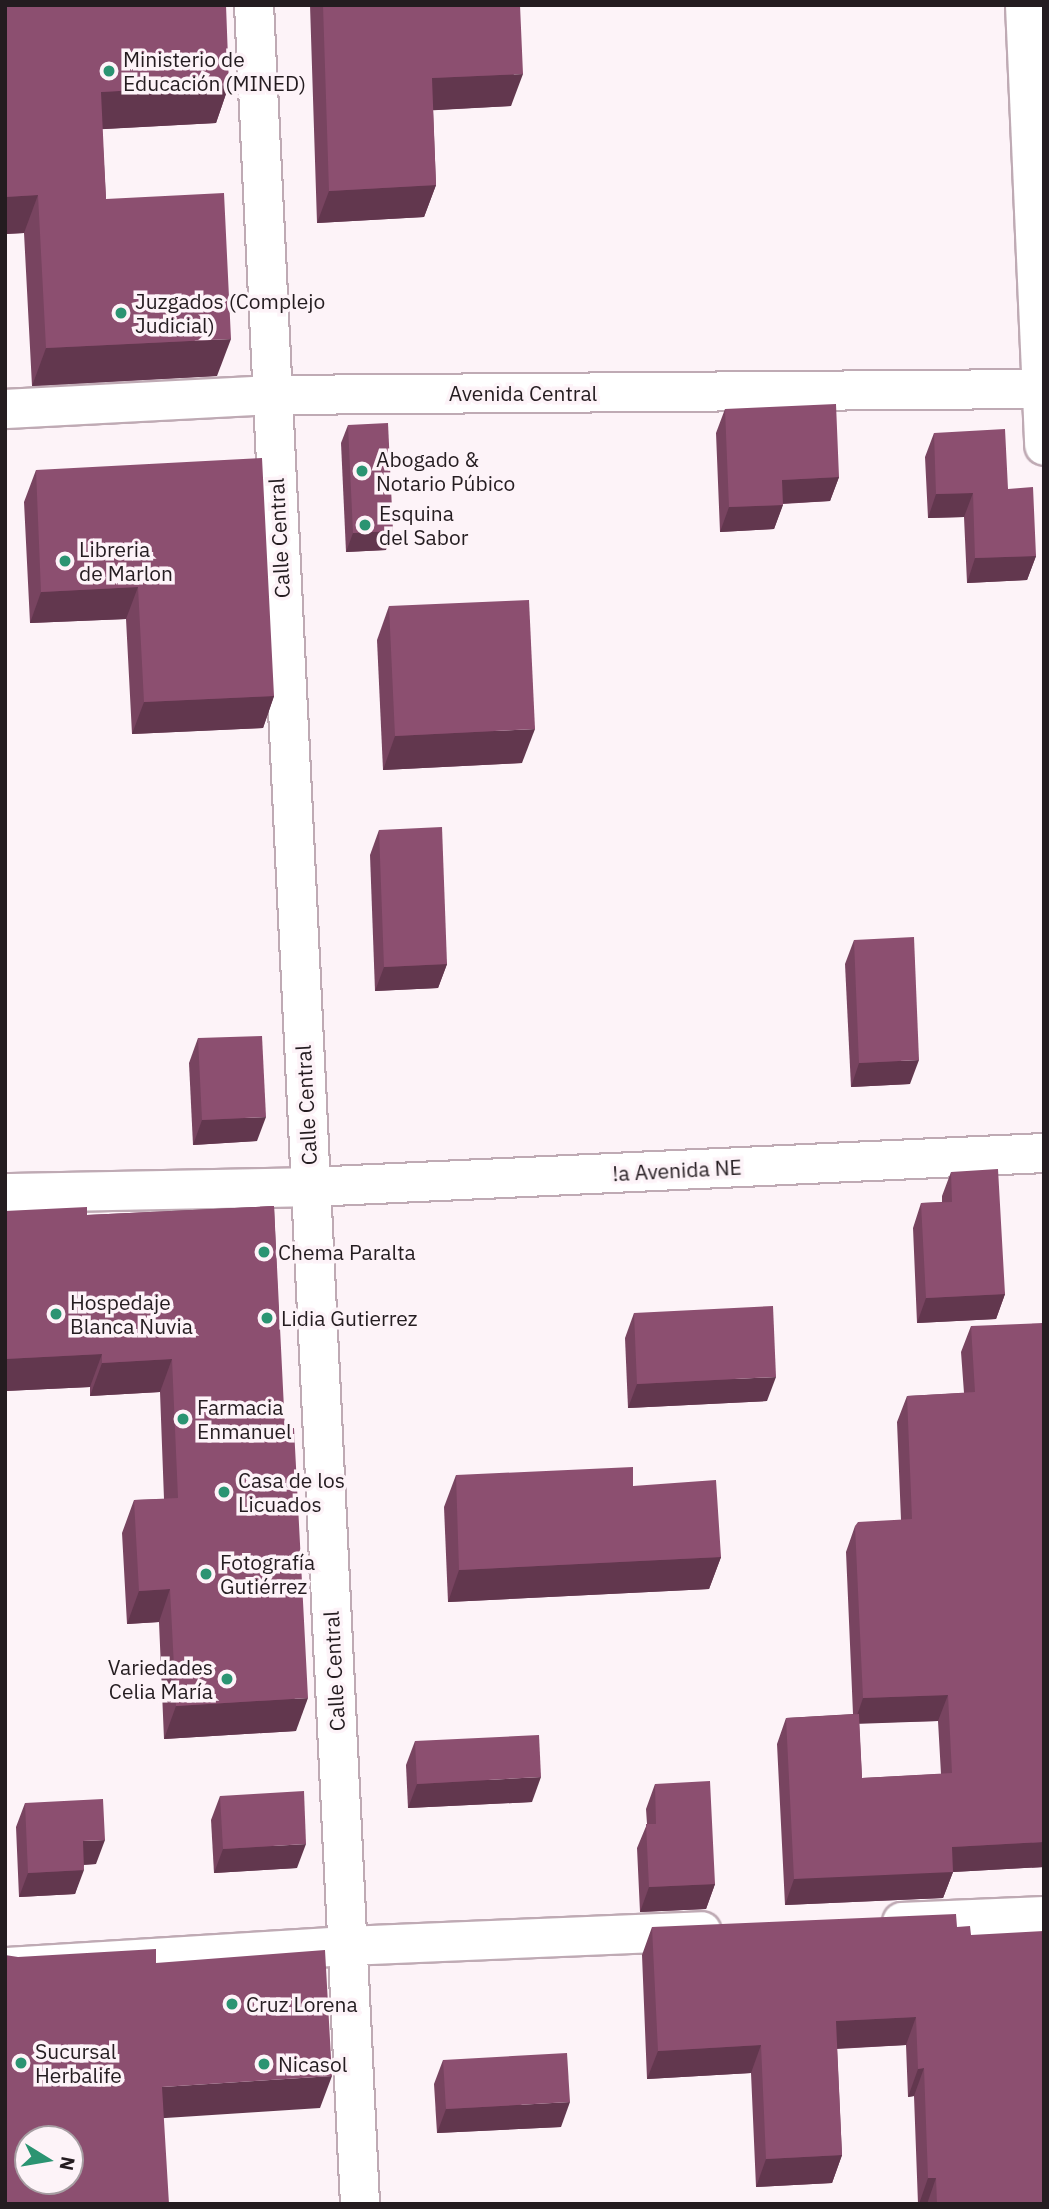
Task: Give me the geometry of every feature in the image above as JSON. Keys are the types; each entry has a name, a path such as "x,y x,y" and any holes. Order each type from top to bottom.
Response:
{"main road":[{"name":"Calle Central","path":"254,5 360,2204"},
{"path":"1025,5 1044,446"},
{"name":"Avenida Central","path":"5,409 273,395 1042,389"},
{"name":"!a Avenida NE","path":"5,1193 310,1187 1044,1153"},
{"path":"863,1923 1044,1916"},
{"path":"5,1967 348,1946 737,1929"}],"building":[{"path":"5,5 226,5 229,85 101,92 106,199 224,193 231,339 46,348 38,195 5,197"},
{"path":"323,5 520,5 523,74 432,78 436,185 329,191"},
{"path":"836,404 839,477 782,480 783,505 729,507 725,409"},
{"path":"388,423 393,531 353,533 348,425"},
{"path":"1005,429 1008,489 1033,487 1036,556 975,558 973,493 936,494 934,433"},
{"path":"262,458 274,696 144,702 138,587 41,592 36,470"},
{"path":"529,600 535,729 395,736 389,606"},
{"path":"442,827 447,964 384,967 379,830"},
{"path":"914,937 919,1060 859,1063 854,940"},
{"path":"262,1036 266,1117 202,1120 198,1038"},
{"path":"998,1169 1005,1294 926,1298 921,1203 952,1202 951,1172"},
{"path":"274,1206 285,1429 294,1428 308,1698 176,1706 170,1589 139,1591 134,1500 178,1498 172,1359 102,1363 102,1354 5,1359 5,1211 87,1207 87,1215"},
{"path":"773,1306 776,1377 637,1384 634,1313"},
{"path":"1043,1323 1044,1842 952,1847 953,1872 794,1879 786,1718 859,1714 862,1778 952,1773 948,1695 863,1698 855,1526 858,1522 912,1519 907,1396 975,1392 971,1326"},
{"path":"633,1467 633,1486 716,1480 721,1557 459,1570 456,1475"},
{"path":"539,1735 541,1777 417,1784 415,1741"},
{"path":"710,1781 715,1884 649,1887 646,1824 656,1824 655,1784"},
{"path":"304,1791 306,1844 223,1849 220,1796"},
{"path":"103,1799 105,1840 83,1841 84,1870 28,1873 25,1803"},
{"path":"956,1914 957,1927 970,1926 971,1935 1044,1931 1044,2204 937,2204 936,2178 928,2178 924,2068 918,2069 916,2017 836,2021 842,2155 766,2159 761,2045 658,2051 652,1927"},
{"path":"156,1949 156,1963 325,1950 332,2076 162,2087 169,2204 5,2204 5,1955 18,1957"},
{"path":"567,2053 570,2102 446,2109 443,2060"}],"place":[{"name":"Ministerio de Educación (MINED)","path":"109,71"},
{"name":"Juzgados (Complejo Judicial)","path":"121,313"},
{"name":"Abogado & Notario Púbico","path":"362,471"},
{"name":"Esquina del Sabor","path":"365,525"},
{"name":"Libreria de Marlon","path":"65,561"},
{"name":"Chema Paralta","path":"264,1252"},
{"name":"Hospedaje Blanca Nuvia","path":"56,1314"},
{"name":"Lidia Gutierrez","path":"267,1318"},
{"name":"Farmacia Enmanuel","path":"183,1419"},
{"name":"Casa de los Licuados","path":"224,1492"},
{"name":"Fotografía Gutiérrez","path":"206,1574"},
{"name":"Variedades Celia María","path":"227,1679"},
{"name":"Cruz Lorena","path":"232,2004"},
{"name":"Sucursal Herbalife","path":"21,2063"},
{"name":"Nicasol","path":"264,2064"}]}
